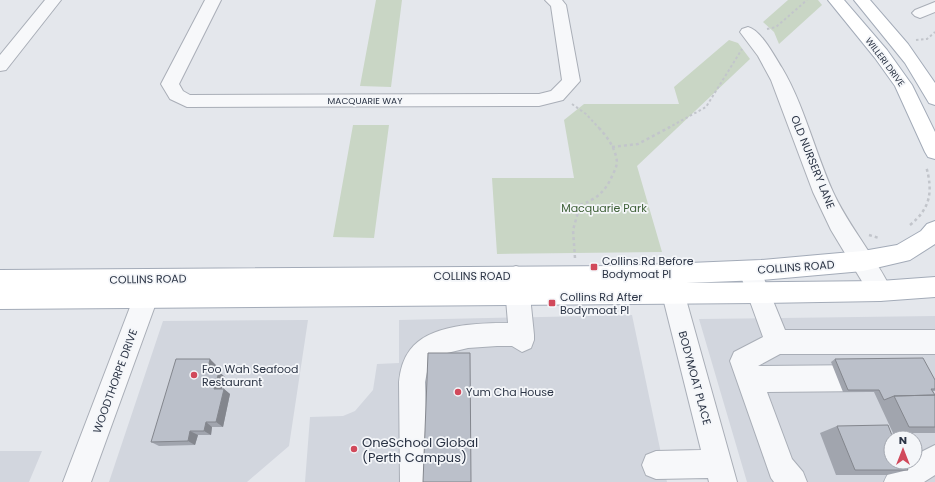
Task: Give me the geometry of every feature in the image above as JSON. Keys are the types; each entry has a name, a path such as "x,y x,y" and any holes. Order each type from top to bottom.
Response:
{"main road":[{"name":"WILLERI DRIVE","path":"836,0 881,54 903,85 930,157"},
{"name":"WILLERI DRIVE","path":"862,0 908,55 928,84 935,99"},
{"name":"COLLINS ROAD","path":"754,282 902,253 929,237 935,230"},
{"name":"COLLINS ROAD","path":"0,280 149,288"},
{"name":"COLLINS ROAD","path":"0,298 149,288 754,282 880,291 935,287"}],"street":[{"path":"0,66 53,0"},
{"name":"MACQUARIE WAY","path":"213,0 170,84 176,95 187,102 539,100 557,96"},
{"path":"553,0 558,5 571,81 557,96"},
{"path":"920,13 935,7"},
{"name":"OLD NURSERY LANE","path":"748,32 765,51 780,80 823,192 839,224 880,291"},
{"path":"754,282 777,342"},
{"name":"BODYMOAT PLACE","path":"670,283 721,473"},
{"path":"414,482 412,382 414,368 421,356 432,347 460,337 522,338 517,285"},
{"name":"WOODTHORPE DRIVE","path":"77,482 149,288"},
{"path":"793,482 781,468 743,361 777,342 935,342"},
{"path":"750,380 889,378"},
{"path":"898,482 935,459"},
{"path":"656,465 721,473"}],"path":[{"path":"612,147 638,144 706,106 738,53 747,44 748,32 776,27 807,0"},
{"path":"913,40 924,40 935,32"},
{"path":"557,96 577,106 597,123 612,147 617,164 608,188 592,201 580,205 573,230 575,263"},
{"path":"904,229 925,210 929,200 930,157"},
{"path":"867,234 878,238 885,238"}],"shaded area":[{"path":"632,315 667,482 305,482 310,417 343,416 355,411 373,390 377,364 399,363 399,320"},
{"path":"935,316 935,482 747,482 699,319"},
{"path":"308,320 289,446 247,482 109,482 163,321"},
{"path":"0,451 42,451 29,482 0,482"}],"green space":[{"path":"376,0 402,0 391,87 360,86"},
{"path":"788,0 818,0 822,5 779,44 774,32 763,22"},
{"name":"Macquarie Park","path":"729,40 738,43 750,59 637,166 662,252 497,254 492,178 574,178 564,120 584,104 679,104 674,87"},
{"path":"353,125 389,125 374,238 333,237"}],"building":[{"path":"428,353 470,353 471,482 423,482"},
{"path":"923,358 935,380 935,389 931,389 935,395 894,396 884,400 879,390 848,390 835,359"},
{"path":"176,359 210,359 207,372 219,372 214,389 224,389 216,422 206,422 204,431 190,431 188,441 151,442"},
{"path":"935,395 935,427 909,427 894,396"},
{"path":"888,425 890,430 883,430 883,470 855,470 837,426"}],"place":[{"name":"Collins Rd Before Bodymoat Pl","path":"594,267"},
{"name":"Collins Rd After Bodymoat Pl","path":"552,303"},
{"name":"Foo Wah Seafood Restaurant","path":"194,375"},
{"name":"Yum Cha House","path":"458,392"},
{"name":"OneSchool Global (Perth Campus)","path":"354,449"}]}
